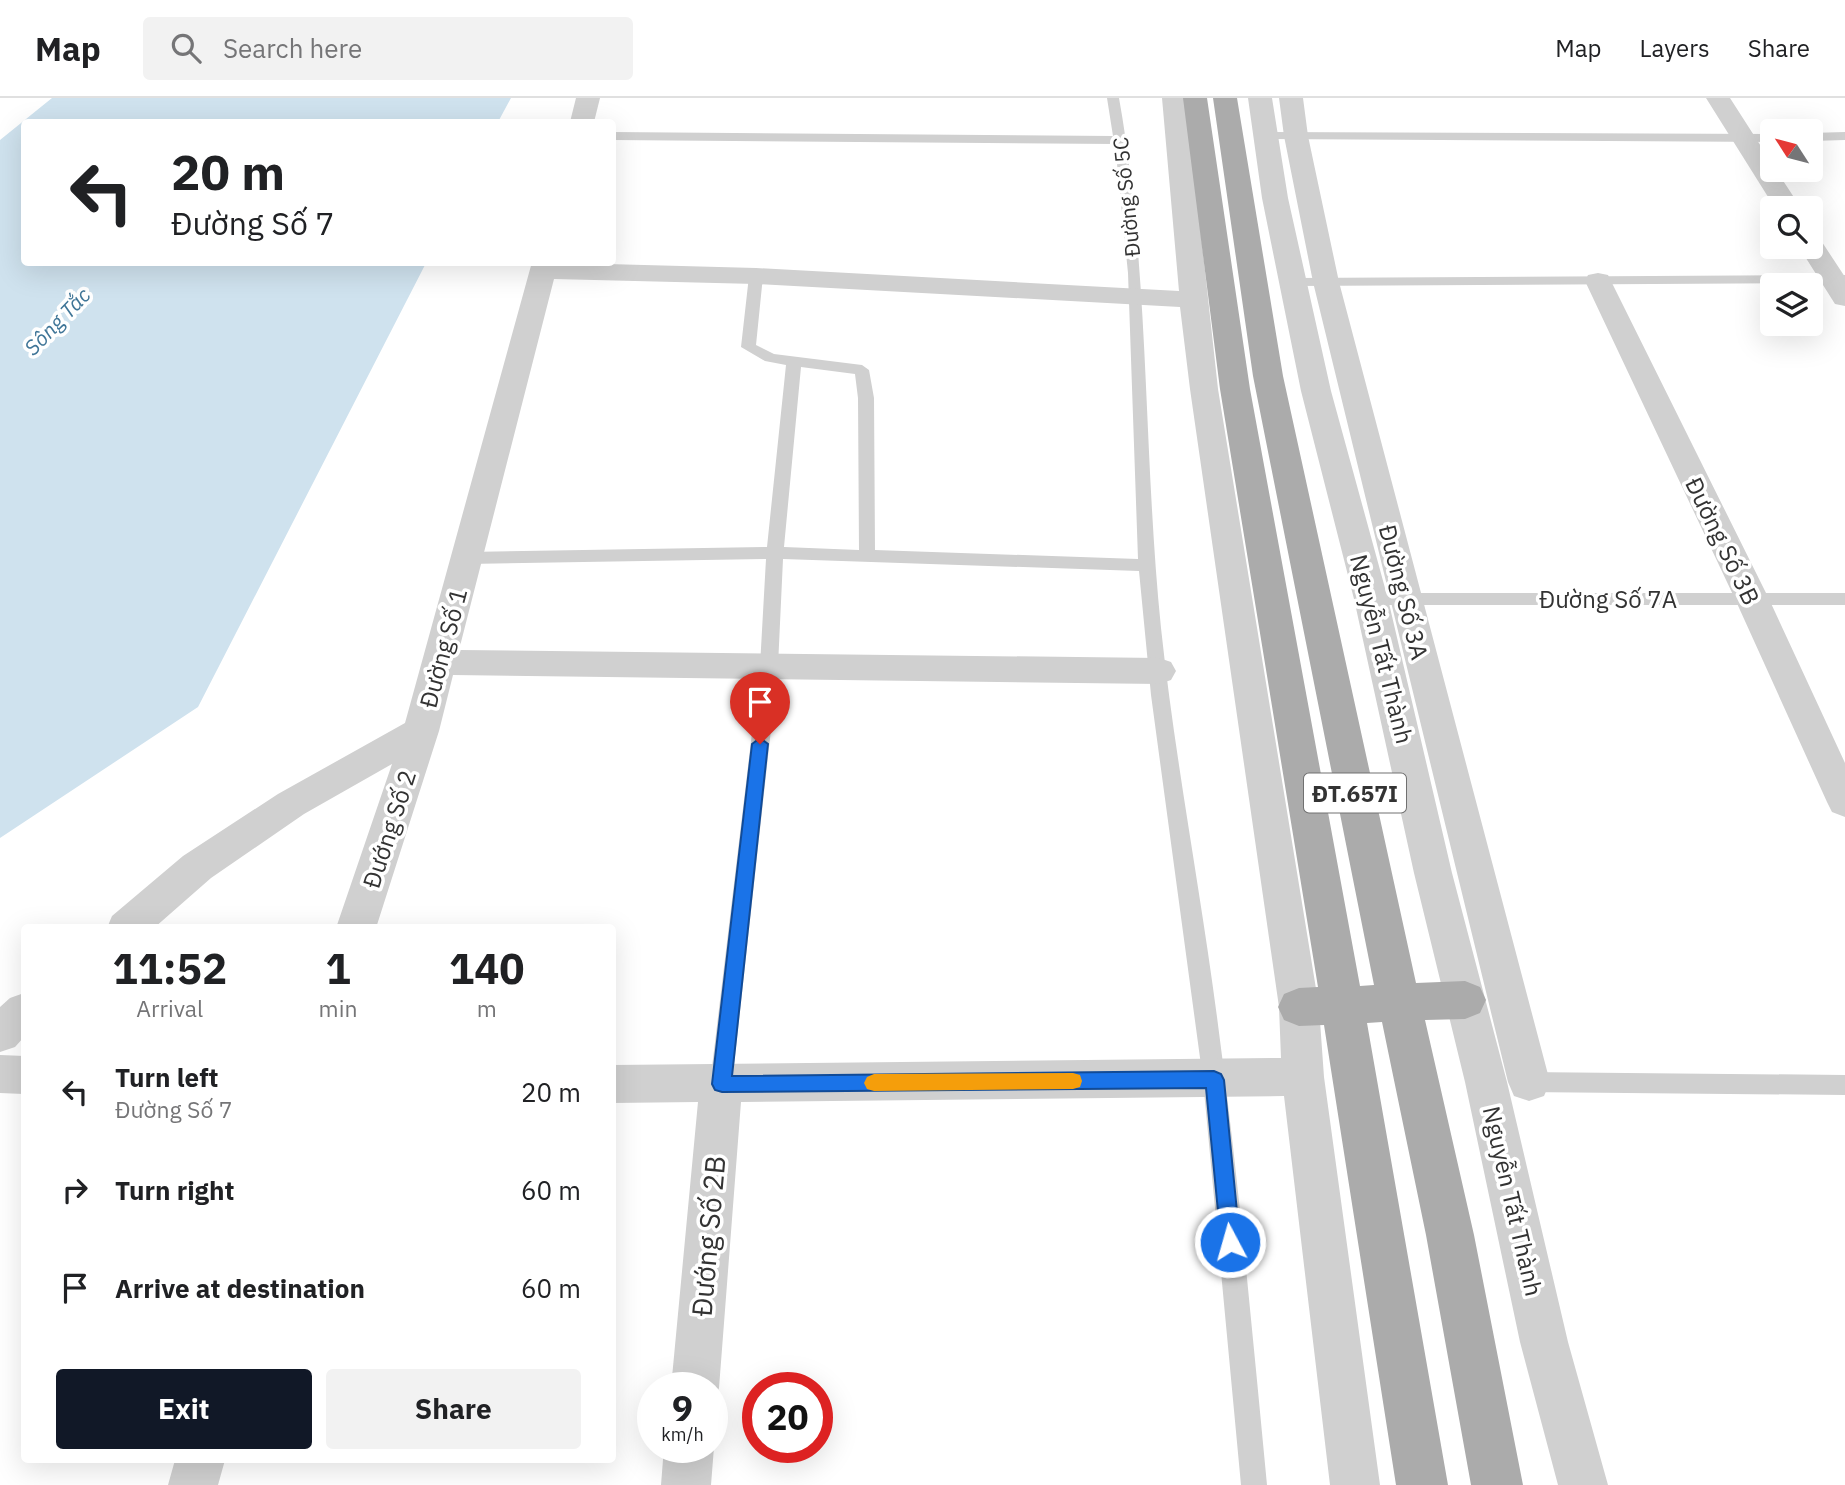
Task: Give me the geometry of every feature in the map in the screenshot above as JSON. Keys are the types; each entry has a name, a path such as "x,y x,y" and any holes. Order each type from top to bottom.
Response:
{"main road":[{"name":"ĐT.657I","path":"1195,98 1235,389 1422,1485"},
{"name":"ĐT.657I","path":"1225,98 1268,376 1450,1235 1497,1485"},
{"path":"1299,1007 1465,1000"}],"street":[{"path":"583,119 588,98"},
{"path":"1174,98 1192,300 1299,1007 1303,1077 1355,1485"},
{"name":"Nguyễn Tất Thành","path":"1260,98 1281,136 1275,198 1310,282 1316,391 1388,599 1465,1000 1544,1342 1583,1485"},
{"path":"1281,136 1292,98"},
{"path":"1718,98 1780,196"},
{"path":"1822,259 1841,285"},
{"path":"544,267 1192,300"},
{"name":"Đường Số 1","path":"131,924 197,867 291,804 421,731 441,662 502,417 544,267"},
{"name":"Đường Số 3B","path":"1598,281 1752,599 1845,802"},
{"name":"Đường Số 3A","path":"1388,599 1529,1082"},
{"path":"441,662 1158,671"},
{"name":"Đướng Số 2","path":"357,924 421,731"},
{"path":"0,1034 21,1014"},
{"path":"0,1074 21,1075"},
{"path":"616,1084 1303,1077"},
{"name":"Đướng Số 2B","path":"696,1372 722,1084"},
{"path":"193,1485 199,1463"},
{"path":"686,1485 688,1463"}],"lane":[{"name":"Đường Số 5C","path":"1113,98 1122,140 1137,297 1147,565 1158,671 1214,1080 1254,1485"},
{"path":"616,136 1122,140"},
{"path":"1281,136 1760,138"},
{"path":"1824,137 1845,136"},
{"path":"756,276 748,347 769,358 862,370 866,398 867,556"},
{"path":"1310,282 1598,281 1841,285"},
{"path":"722,1084 769,666 775,552 794,362"},
{"path":"467,558 775,552 1147,565"},
{"name":"Đường Số 7A","path":"1388,599 1845,599"},
{"path":"1486,1082 1845,1085"}],"water":[{"path":"52,98 511,98 500,119 26,119"},
{"name":"Sông Tắc","path":"21,123 21,266 424,266 198,707 0,838 0,140"}],"slow traffic":[{"path":"874,1083 1073,1081"}],"route":[{"path":"760,744 722,1084 1214,1080 1230,1242"}]}
